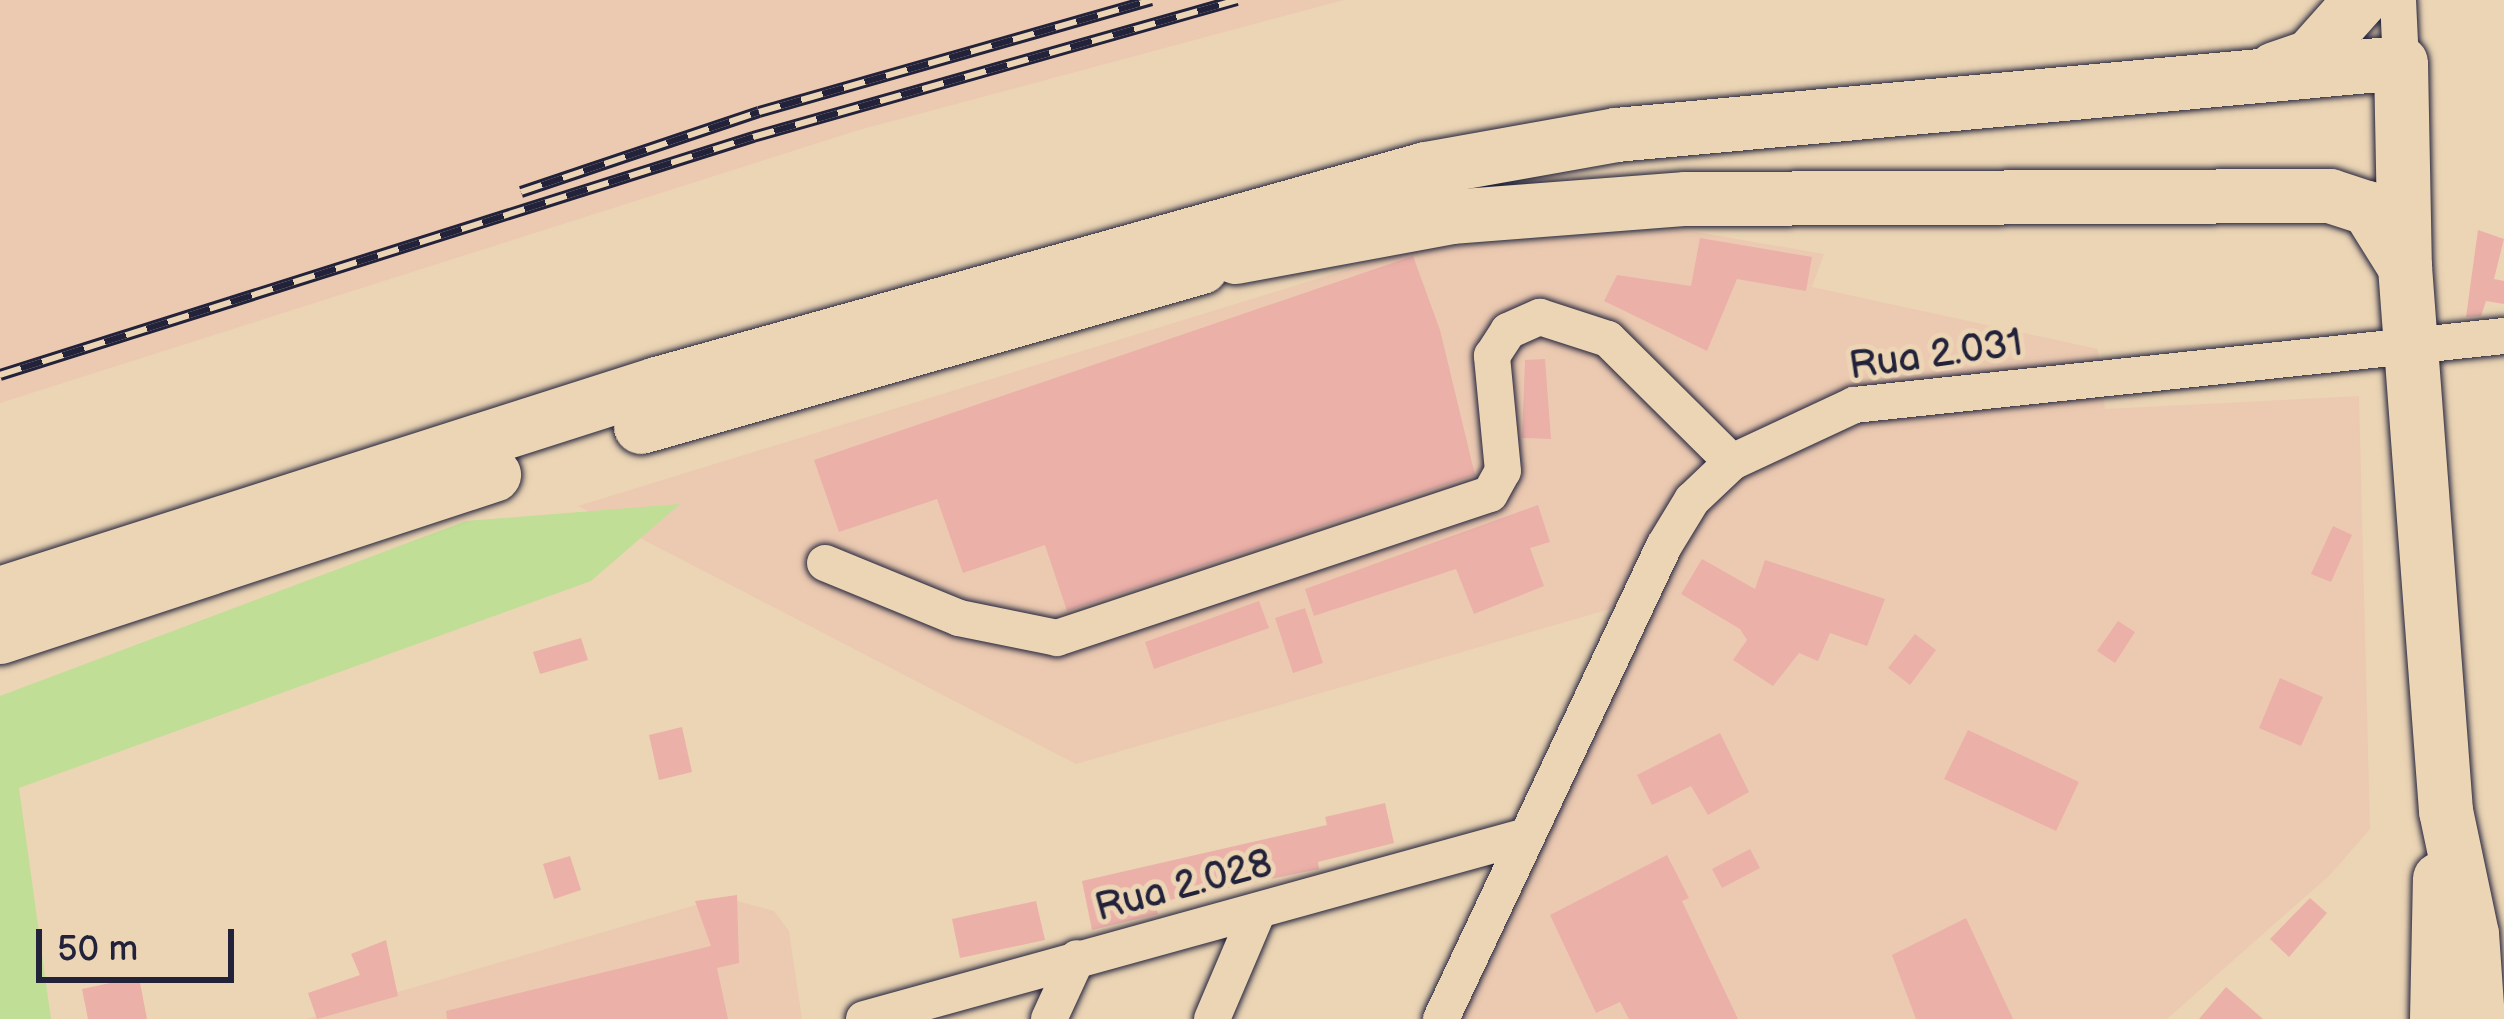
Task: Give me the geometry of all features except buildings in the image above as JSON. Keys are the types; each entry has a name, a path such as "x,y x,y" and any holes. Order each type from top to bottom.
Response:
{"highway":[{"path":"2251,77 2310,57 2361,0"},
{"path":"0,595 657,384 1426,169 1616,135 2251,77 2402,81"},
{"path":"0,637 642,427 1430,200 1677,157 2402,81"},
{"path":"2402,81 2405,266 2446,811 2471,934 2478,1019"},
{"path":"1236,257 1451,217 1686,199 2330,196 2368,208 2405,266"},
{"path":"2437,1019 2434,936 2446,811"}],"street":[{"path":"2398,0 2402,81"},
{"path":"825,563 959,618 1057,638 1490,494 1503,471 1492,356 1508,331 1540,316 1609,339 1732,462"},
{"name":"Rua 2.031","path":"1441,1019 1664,546 1692,500 1732,462 1854,405 2504,336"},
{"name":"Rua 2.028","path":"864,1019 1526,836"},
{"path":"1212,1019 1258,910"},
{"path":"1049,1019 1077,958"}],"shaded area":[{"path":"0,0 1344,0 859,130 0,403"},
{"path":"1685,230 1824,254 1812,287 2098,349 2105,409 2359,396 2370,829 2330,875 2167,1019 1449,1019 1655,596 1076,764 578,506 1414,249"},
{"path":"723,897 774,911 789,931 802,1019 306,1019"}],"green space":[{"path":"680,504 591,581 19,788 51,1019 0,1019 0,696 466,521"}],"railway":[{"path":"521,192 759,112 1151,0"},
{"path":"0,375 753,137 1237,0"}]}
